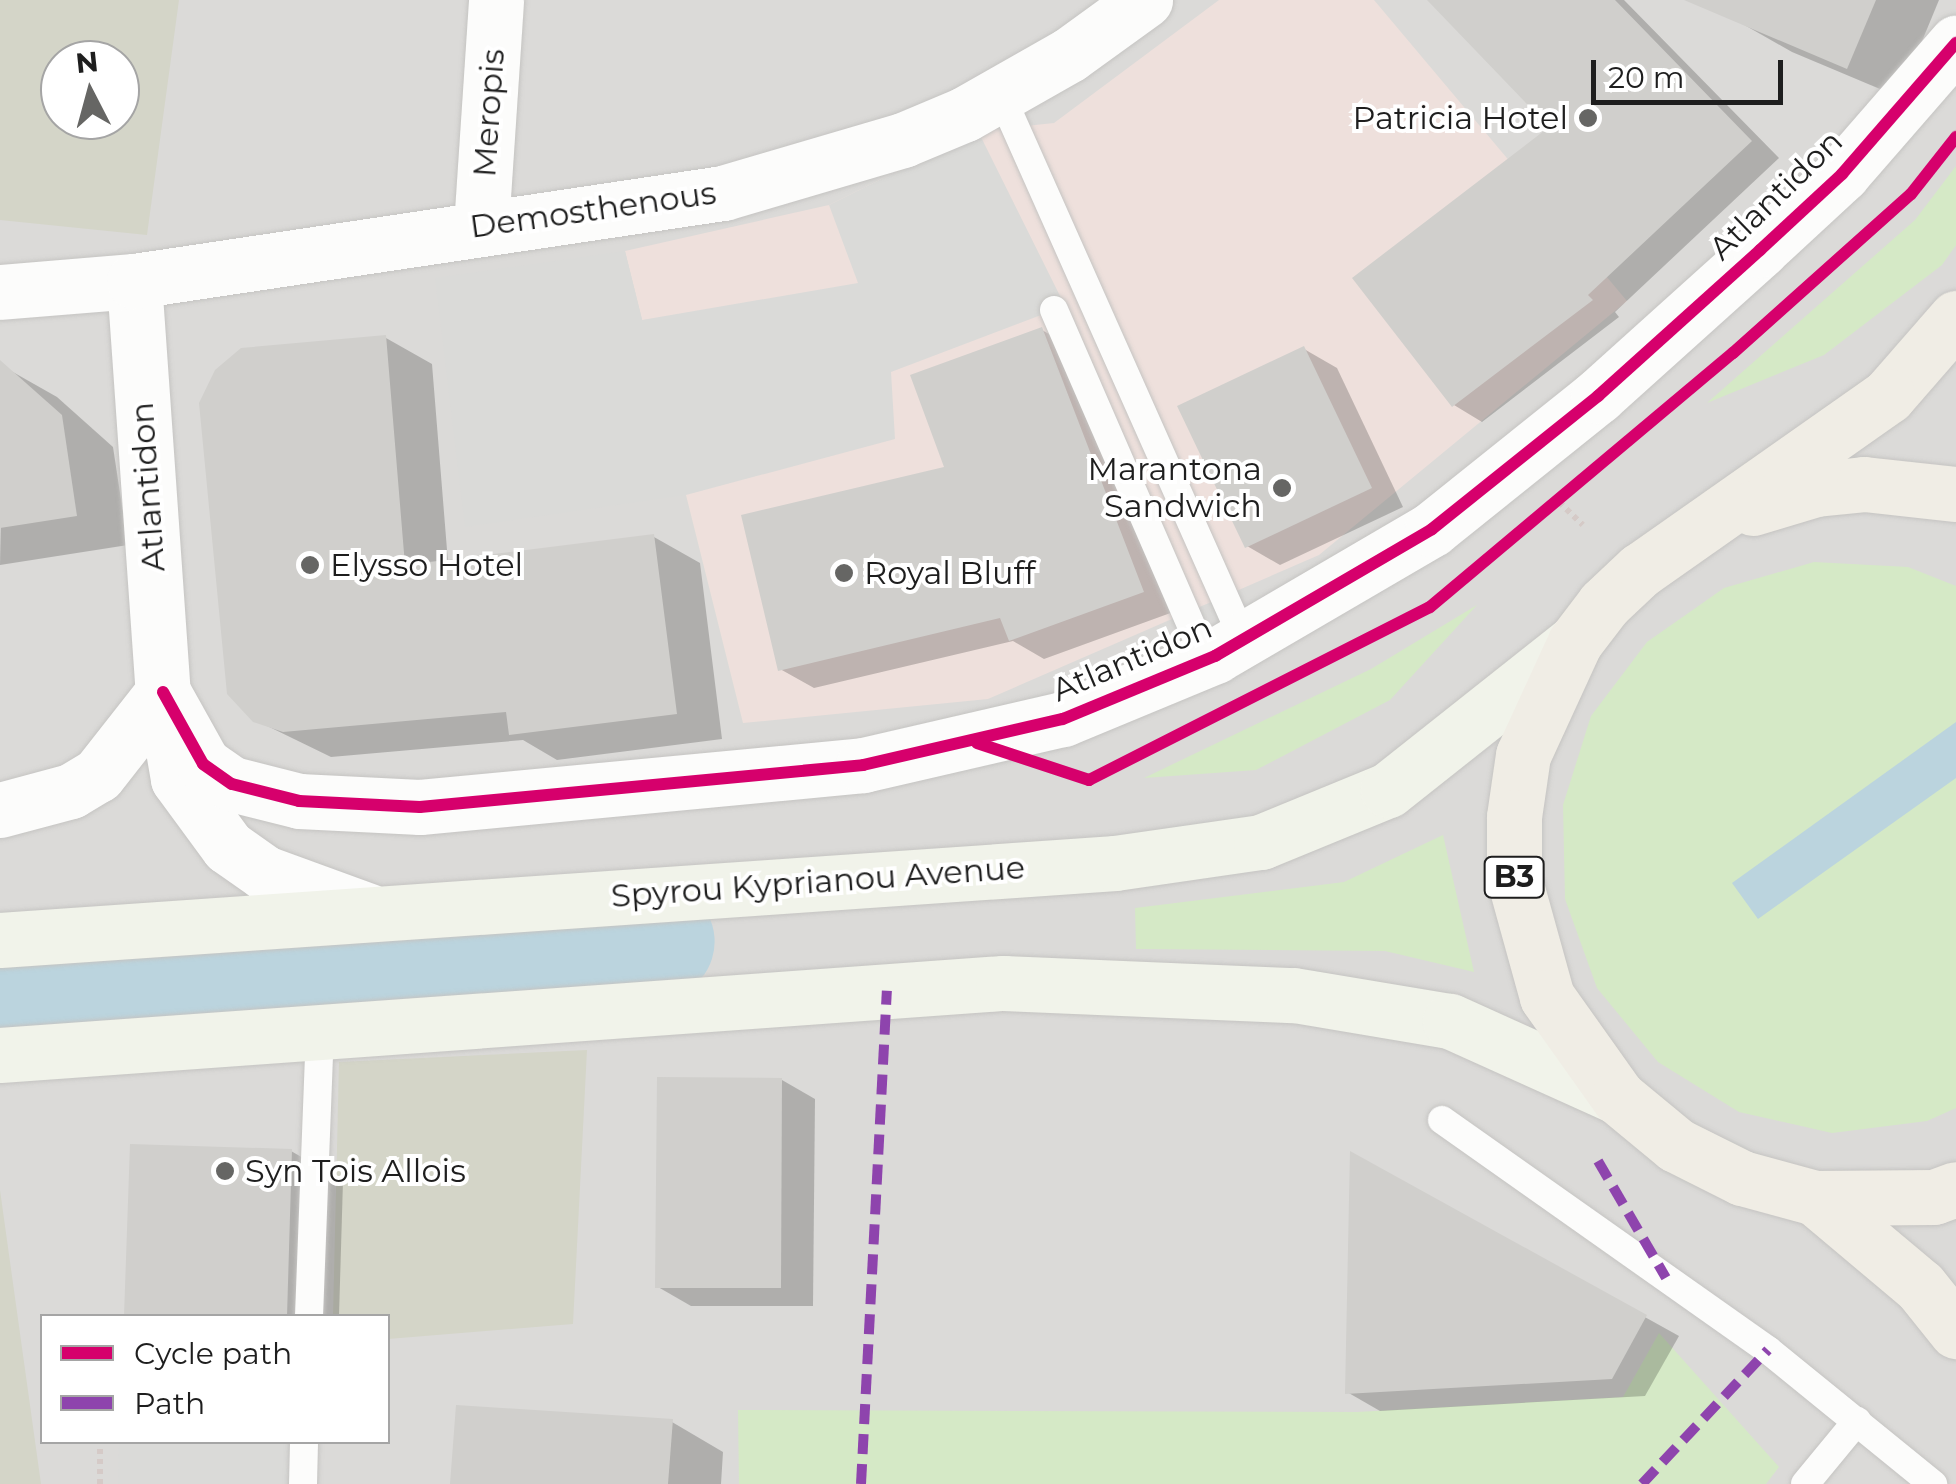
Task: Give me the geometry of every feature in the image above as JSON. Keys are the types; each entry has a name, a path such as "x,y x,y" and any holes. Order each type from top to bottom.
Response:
{"main road":[{"name":"B3","path":"1956,318 1888,396 1722,517 1640,570 1575,642 1523,754 1514,878 1547,998 1618,1097 1676,1144 1726,1170 1815,1198 1934,1197 1956,1189"},
{"name":"B3","path":"1722,517 1816,489 1864,484 1956,494"},
{"name":"Spyrou Kyprianou Avenue","path":"0,940 370,911 1115,863 1262,842 1388,790 1575,642"},
{"path":"0,1056 1002,983 1294,995 1450,1020 1618,1097"},
{"name":"B3","path":"1815,1198 1920,1286 1956,1331"}],"street":[{"name":"Meropis","path":"481,226 496,0"},
{"name":"Demosthenous","path":"0,292 134,281 754,184 902,140 1069,56 1145,0"},
{"name":"Atlantidon","path":"163,692 203,764 232,784 299,801 420,807 882,762 1063,719 1225,651 1432,530 1519,462 1842,174 1956,43"},
{"name":"Atlantidon","path":"134,281 163,692 178,779 228,847 265,873 370,911"},
{"path":"0,810 71,792 98,775 163,692"}],"lane":[{"path":"1000,93 1225,651"},
{"path":"1054,310 1225,651"},
{"path":"309,1314 320,1030"},
{"path":"1442,1120 1857,1421 1933,1484"},
{"path":"1806,1484 1857,1421"},
{"path":"302,1484 304,1444"}],"path":[{"path":"1543,512 1572,488"},
{"path":"1557,500 1583,526"},
{"path":"100,1444 100,1484"}],"shaded area":[{"path":"0,0 1956,0 1956,1484 0,1484"},
{"path":"0,0 179,0 147,235 0,220"},
{"path":"1219,0 1374,0 1627,301 1319,555 988,699 743,723 625,251 829,205 978,131 1054,123"},
{"path":"978,131 1065,306 891,372 895,439 686,495 465,527 435,278 625,251 642,320 858,283 829,205"},
{"path":"587,1050 573,1324 390,1339 390,1314 333,1314 339,1062"},
{"path":"0,1190 41,1484 0,1484"},
{"path":"119,1444 304,1444 303,1484 118,1484"}],"green space":[{"path":"1956,166 1956,245 1942,265 1824,355 1707,403 1915,220"},
{"path":"1814,562 1908,567 1956,586 1956,1108 1927,1121 1832,1133 1739,1112 1658,1062 1597,988 1565,899 1563,805 1591,716 1647,642 1724,588"},
{"path":"1477,605 1390,700 1256,770 1144,778 1371,669"},
{"path":"1443,835 1474,972 1385,951 1136,949 1135,908 1344,882"},
{"path":"1659,1333 1779,1467 1766,1484 739,1484 738,1410 1357,1412 1623,1397"}],"water":[{"path":"1956,722 1956,778 1758,919 1732,883"}],"building":[{"path":"1427,0 1615,0 1752,141 1588,295 1593,300 1452,407 1352,278 1549,127"},
{"path":"1684,0 1876,0 1847,69"},
{"path":"1042,327 1144,592 1009,641 1000,618 778,671 741,515 944,467 910,375"},
{"name":"Elysso Hotel","path":"386,335 405,565 654,534 677,714 509,735 506,712 283,732 253,722 227,694 199,403 215,370 241,348"},
{"path":"1304,346 1372,488 1245,548 1177,406"},
{"path":"0,360 62,415 77,516 0,528"},
{"path":"657,1077 782,1078 781,1288 655,1288"},
{"path":"130,1144 292,1149 287,1314 124,1314"},
{"path":"1350,1151 1647,1315 1612,1379 1345,1394"},
{"path":"456,1405 673,1419 668,1484 450,1484"}],"waterway":[{"path":"0,997 657,941"}],"marked path":[{"path":"861,1484 887,991"},
{"path":"1598,1161 1666,1278"},
{"path":"1642,1484 1768,1350"}],"cycle path":[{"path":"163,692 203,764 232,784 299,801 420,807 863,765 1063,719 1215,656 1432,529 1598,396 1842,174 1956,43"},
{"path":"977,743 1089,780 1430,607 1733,353 1911,194 1956,137"}],"place":[{"name":"Patricia Hotel","path":"1588,118"},
{"name":"Marantona Sandwich","path":"1282,488"},
{"name":"Elysso Hotel","path":"310,565"},
{"name":"Royal Bluff","path":"844,573"},
{"name":"Syn Tois Allois","path":"225,1171"}]}
